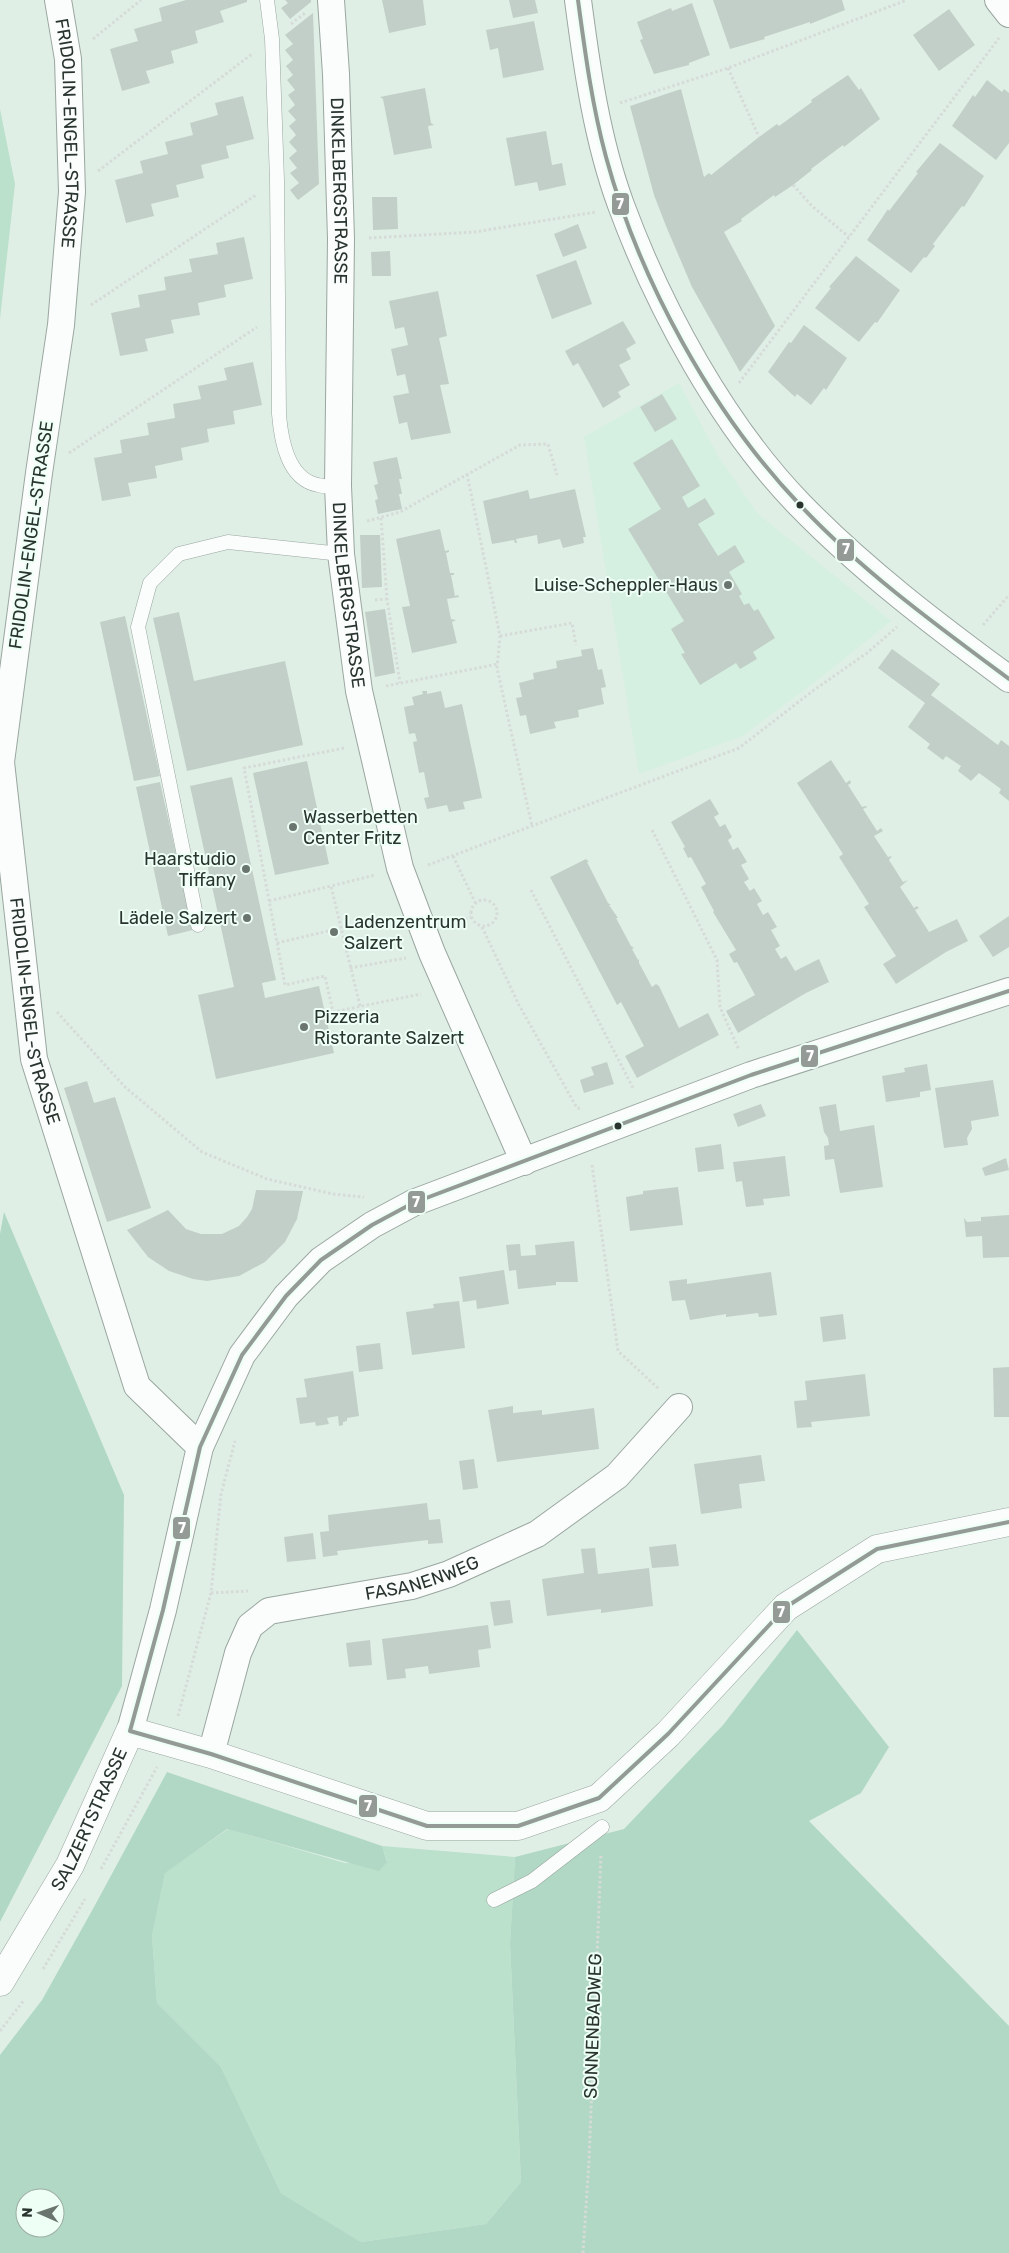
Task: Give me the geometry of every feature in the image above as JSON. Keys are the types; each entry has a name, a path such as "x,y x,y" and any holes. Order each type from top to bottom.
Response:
{"street":[{"name":"FRIDOLIN-ENGEL-STRASSE","path":"58,0 68,59 72,192 61,325 39,473 1,762 34,1058 137,1386 200,1447"},
{"name":"DINKELBERGSTRASSE","path":"331,0 336,74 341,239 339,525 359,691 401,871 432,953 524,1162"},
{"path":"578,0 585,59 596,111 620,204 663,301 696,364 758,458 799,505 844,548 1009,680"},
{"path":"998,0 1006,24"},
{"name":"SALZERTSTRASSE","path":"0,1982 70,1865 130,1731 163,1610 200,1447 242,1356 286,1296 321,1260 344,1243 413,1203 751,1075 1009,991"},
{"name":"FASANENWEG","path":"211,1754 238,1653 250,1626 269,1611 412,1586 449,1574 537,1534 617,1476 679,1407"},
{"path":"130,1731 211,1754 428,1826 518,1826 599,1798 668,1734 786,1607 877,1549 1009,1522"}],"lane":[{"path":"267,0 272,39 277,180 279,414 281,438 290,463 302,477 316,485 338,486"},
{"path":"198,925 138,627 150,583 179,554 228,542 341,554"},
{"path":"494,1900 532,1880 602,1827"}],"path":[{"path":"68,59 141,0"},
{"path":"596,111 728,68 907,0"},
{"path":"72,192 308,11"},
{"path":"722,405 1006,24"},
{"path":"728,68 759,137"},
{"path":"61,325 277,180"},
{"path":"793,185 812,206 849,237"},
{"path":"341,239 475,232 596,212 620,204"},
{"path":"39,473 279,312"},
{"path":"339,525 381,518 400,512 520,445 548,444 557,475"},
{"path":"467,474 500,636 498,664 532,826"},
{"path":"381,518 387,599 400,683"},
{"path":"1003,602 1009,595"},
{"path":"269,901 401,871 453,856 739,748 814,690 867,653 918,609"},
{"path":"500,636 572,623 576,645"},
{"path":"359,691 498,664"},
{"path":"370,743 244,768 285,985 324,976 333,1012 448,988"},
{"path":"652,830 718,960 720,1007 751,1075"},
{"path":"453,856 475,902"},
{"path":"331,886 360,1006"},
{"path":"531,890 627,1077"},
{"path":"475,902 485,900 494,905 496,910 497,915 492,924 482,927"},
{"path":"475,902 470,912 473,922 482,927 502,972 528,1022 577,1108 590,1110 618,1351 679,1407"},
{"path":"447,927 471,917"},
{"path":"277,943 341,928"},
{"path":"350,968 432,953"},
{"path":"25,976 125,1087 202,1152 268,1179 333,1194 413,1203"},
{"path":"171,1742 212,1593 222,1494 236,1437"},
{"name":"SONNENBADWEG","path":"583,2253 589,2161 592,2032 602,1827"}],"shaded area":[{"path":"0,109 15,184 0,319"},
{"name":"Luise‑Scheppler‑Haus","path":"679,383 718,456 758,514 891,621 815,682 742,736 639,774 584,437"},
{"path":"4,1212 124,1495 122,1686 0,1922 0,1234"},
{"path":"797,1630 889,1747 861,1793 809,1821 1009,2026 1009,2253 0,2253 0,2055 42,2000 167,1772 382,1846 387,1862 379,1871 227,1829 165,1873 152,1936 157,2003 221,2067 281,2193 361,2242 486,2224 521,2182 510,1944 515,1857 624,1829 723,1725"},
{"path":"228,1829 345,1863 387,1861 382,1846 515,1857 510,1944 521,2182 486,2224 361,2242 281,2193 221,2067 157,2003 152,1936 165,1872"}],"building":[{"path":"186,0 247,0 247,2 220,11 224,22 195,31 198,43 171,51 174,63 146,71 150,83 122,91 110,49 138,41 134,29 162,21 159,8"},
{"path":"285,0 311,0 311,2 290,19 281,8 288,3"},
{"path":"382,0 423,0 426,25 389,33"},
{"path":"509,0 535,0 538,13 513,18"},
{"path":"713,0 842,0 845,10 810,24 810,22 764,37 765,39 730,49"},
{"path":"692,3 710,55 689,63 689,65 654,74 640,40 643,39 637,22 671,8 672,11"},
{"path":"949,9 975,45 939,71 913,35"},
{"path":"313,13 319,184 298,200 290,190 299,183 290,173 297,168 289,158 297,151 289,142 296,135 289,126 296,120 288,111 295,105 288,95 295,90 287,80 293,75 286,66 293,60 285,50 293,44 285,35"},
{"path":"534,21 544,70 503,78 498,48 490,50 486,30"},
{"path":"848,75 859,90 861,88 880,119 844,147 843,145 811,169 793,185 775,197 774,195 741,219 742,221 724,232 775,326 740,372 692,287 666,226 654,195 630,106 681,89 704,177 709,173 711,175 759,137 777,124 779,126 812,102 811,100"},
{"path":"987,80 1002,92 1004,89 1009,93 1009,143 996,160 952,126 973,95 975,97"},
{"path":"425,88 431,123 434,125 428,126 432,148 394,155 383,99 380,97"},
{"path":"243,96 254,139 226,146 229,158 201,165 204,178 176,185 179,197 151,204 154,216 126,223 115,180 143,173 140,161 168,154 165,142 193,135 190,123 218,115 215,103"},
{"path":"546,131 552,165 562,163 566,185 539,191 537,182 515,186 506,138"},
{"path":"940,143 984,176 964,207 962,206 933,244 935,246 926,258 924,257 911,273 867,240 888,209 889,211 918,173 916,172"},
{"path":"372,197 397,197 398,229 373,230"},
{"path":"578,224 587,248 563,257 554,234"},
{"path":"244,237 253,279 224,285 226,297 198,303 200,315 171,320 174,333 145,339 148,351 120,356 111,313 140,307 138,295 166,290 164,277 192,272 189,259 218,254 216,243"},
{"path":"390,251 391,276 372,276 371,252"},
{"path":"856,256 900,290 877,323 875,322 859,342 815,308 831,288 829,287"},
{"path":"576,260 592,304 552,319 536,275"},
{"path":"438,291 447,336 439,338 449,384 440,385 451,433 411,440 407,422 399,424 393,396 409,393 405,374 397,376 391,349 408,345 404,327 395,329 389,301"},
{"path":"623,321 636,343 626,349 631,359 619,365 630,385 618,392 621,397 603,408 578,363 573,366 565,351"},
{"path":"804,325 847,358 826,390 824,388 811,405 797,394 795,397 768,372 789,342 791,343"},
{"path":"253,362 262,405 233,411 235,424 207,429 209,442 181,448 183,460 155,466 157,478 128,483 131,496 102,501 94,458 122,453 120,440 149,435 147,423 175,418 173,404 201,399 198,386 227,380 224,368"},
{"path":"662,394 677,419 655,432 640,407"},
{"path":"672,439 700,486 682,497 688,508 705,498 715,514 698,524 718,556 735,545 745,562 729,572 742,594 739,596 744,605 749,603 754,611 758,609 775,638 753,652 757,659 740,669 736,663 700,685 681,654 685,653 671,629 684,621 628,529 661,509 633,463"},
{"path":"397,457 402,479 399,479 402,494 399,494 402,509 378,514 375,500 378,499 374,485 378,484 373,462"},
{"path":"575,489 586,537 583,537 584,543 563,548 560,539 538,544 537,535 516,539 517,543 514,540 492,544 483,501 528,490 530,499"},
{"path":"440,529 445,551 449,550 446,553 450,573 454,573 454,575 451,575 455,596 458,595 459,597 447,599 451,619 456,620 452,622 457,643 412,653 402,607 410,606 396,539"},
{"path":"360,535 380,535 382,587 362,588"},
{"path":"385,609 395,673 375,677 365,612"},
{"path":"179,612 194,681 285,661 303,745 187,771 153,618"},
{"path":"125,616 160,776 134,781 100,622"},
{"path":"593,648 598,670 602,669 606,687 601,688 604,704 578,710 579,717 554,722 556,728 530,734 526,715 520,716 516,698 522,697 519,683 534,679 533,673 557,668 556,661 582,656 581,650"},
{"path":"892,649 940,684 931,695 998,745 1001,740 1009,746 1009,801 999,793 1001,789 979,773 971,781 958,771 961,766 946,756 943,760 927,748 930,744 908,727 925,703 878,668"},
{"path":"422,691 427,691 427,694 441,691 445,708 462,704 482,798 463,802 465,809 449,812 447,805 427,809 424,798 429,797 424,772 419,773 413,742 417,741 415,733 409,734 404,707 414,705 412,697 423,694"},
{"path":"831,760 846,783 850,780 851,783 848,785 862,807 867,807 863,809 877,831 881,828 883,831 874,836 888,857 892,856 889,860 903,882 908,880 900,887 914,908 917,906 919,908 915,910 929,932 957,919 968,941 946,952 896,984 883,964 896,956 864,907 869,904 839,857 843,854 797,783"},
{"path":"307,761 329,864 275,875 253,773"},
{"path":"232,777 276,980 262,983 265,998 319,986 334,1053 216,1079 198,995 234,987 190,786"},
{"path":"160,782 193,930 168,936 136,787"},
{"path":"710,799 719,814 714,817 720,827 725,824 732,837 728,840 733,850 738,847 747,862 741,865 749,879 744,882 750,891 754,888 762,901 757,904 763,915 768,912 777,927 771,930 780,946 775,949 781,959 786,956 795,971 819,959 829,982 806,993 738,1033 726,1011 755,995 737,962 734,963 729,954 736,950 713,912 701,887 706,884 691,857 688,858 683,848 685,847 671,822"},
{"path":"586,859 631,946 634,948 632,949 639,959 639,963 652,987 656,984 659,986 679,1028 708,1013 719,1035 637,1078 625,1056 644,1046 621,1002 617,1005 550,877"},
{"path":"1009,916 1009,947 993,957 979,936"},
{"path":"607,1062 614,1084 584,1093 580,1080 594,1075 591,1067"},
{"path":"927,1064 931,1090 920,1092 920,1097 886,1102 882,1076 905,1072 904,1068"},
{"path":"993,1080 999,1116 971,1121 972,1129 967,1138 968,1145 944,1148 935,1088"},
{"path":"87,1081 94,1103 115,1097 151,1208 107,1222 64,1088"},
{"path":"761,1104 766,1116 738,1127 733,1114"},
{"path":"836,1104 840,1131 874,1125 883,1187 840,1193 834,1159 825,1160 824,1146 829,1145 828,1138 824,1132 819,1107"},
{"path":"721,1144 724,1169 698,1172 695,1148"},
{"path":"785,1156 790,1196 763,1199 764,1205 746,1207 742,1181 736,1182 733,1162"},
{"path":"1006,1158 1009,1170 985,1176 982,1168"},
{"path":"678,1187 683,1225 630,1231 626,1197 643,1194 643,1191"},
{"path":"256,1190 303,1191 297,1219 285,1242 265,1262 239,1276 207,1281 193,1279 169,1271 148,1257 127,1230 168,1210 186,1229 201,1234 222,1234 239,1226 247,1217 252,1209"},
{"path":"1009,1215 1009,1257 983,1258 982,1236 966,1237 964,1218 967,1222 981,1221 981,1217"},
{"path":"574,1241 578,1282 556,1282 556,1285 518,1289 516,1270 509,1271 506,1245 520,1244 521,1256 536,1255 535,1245"},
{"path":"504,1270 509,1304 477,1309 476,1300 463,1302 459,1277"},
{"path":"771,1272 777,1315 759,1317 758,1313 726,1317 726,1314 690,1320 685,1300 672,1301 669,1281 687,1279 687,1284"},
{"path":"459,1301 465,1348 412,1355 406,1312 434,1308 433,1304"},
{"path":"843,1314 846,1339 823,1342 820,1317"},
{"path":"380,1343 383,1369 359,1372 356,1346"},
{"path":"1009,1367 1009,1417 994,1417 993,1368"},
{"path":"353,1371 359,1416 347,1418 343,1425 339,1426 338,1416 327,1418 329,1424 316,1426 315,1422 300,1424 296,1398 307,1397 304,1379"},
{"path":"865,1374 870,1416 811,1422 812,1427 797,1428 794,1401 807,1400 805,1381"},
{"path":"513,1406 513,1413 542,1410 542,1415 594,1408 599,1449 497,1462 488,1410"},
{"path":"761,1455 765,1481 739,1484 742,1508 701,1514 694,1464"},
{"path":"474,1459 478,1488 463,1490 459,1461"},
{"path":"427,1503 429,1520 440,1519 443,1543 428,1544 428,1540 337,1551 338,1555 323,1557 320,1532 329,1531 328,1515"},
{"path":"313,1533 316,1559 287,1562 284,1537"},
{"path":"676,1544 679,1566 652,1568 649,1547"},
{"path":"595,1548 598,1574 649,1568 653,1606 601,1613 601,1609 547,1616 542,1579 584,1573 581,1549"},
{"path":"510,1600 513,1623 494,1626 490,1602"},
{"path":"488,1625 491,1648 478,1650 480,1667 429,1674 428,1666 405,1669 406,1678 387,1680 382,1639"},
{"path":"370,1640 372,1665 349,1667 346,1643"}],"transit line":[{"name":"7","path":"578,0 597,118 620,203 638,250 659,296 682,342 709,387 737,429 768,469 824,529 874,575 1009,679"},
{"name":"7","path":"130,1731 163,1610 200,1447 242,1355 286,1296 321,1260 372,1225 413,1203 751,1075 1009,991"},
{"name":"7","path":"130,1731 211,1754 427,1826 518,1826 599,1798 668,1734 786,1607 877,1549 1009,1522"}],"place":[{"name":"Luise‑Scheppler‑Haus","path":"728,585"},
{"name":"Wasserbetten Center Fritz","path":"293,827"},
{"name":"Haarstudio Tiffany","path":"246,869"},
{"name":"Lädele Salzert","path":"247,918"},
{"name":"Ladenzentrum Salzert","path":"334,932"},
{"name":"Pizzeria Ristorante Salzert","path":"304,1027"}]}
